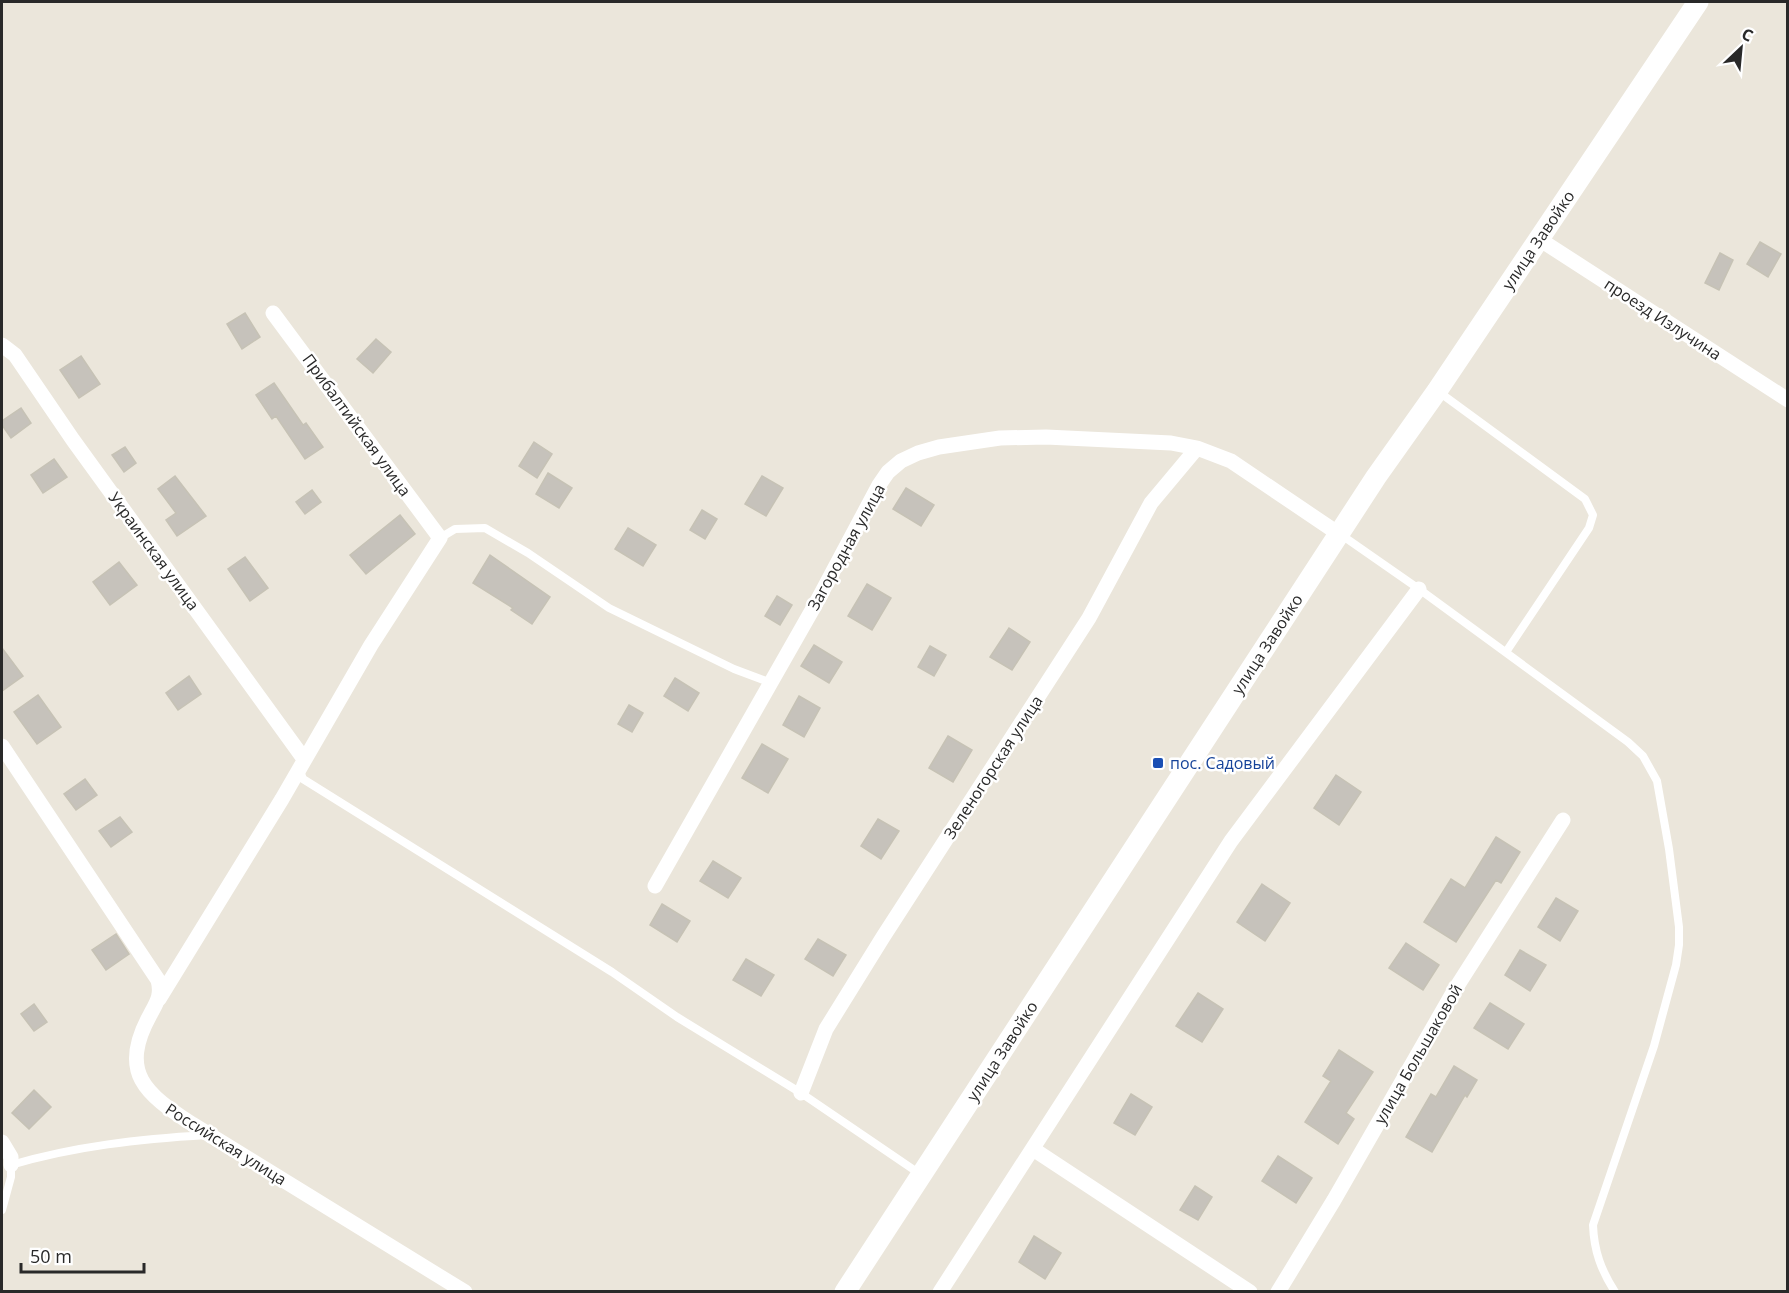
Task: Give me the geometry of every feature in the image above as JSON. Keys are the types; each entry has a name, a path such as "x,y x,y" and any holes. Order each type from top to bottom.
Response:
{"main road":[{"name":"улица Завойко","path":"845,1292 1376,477 1437,391 1698,2"}],"street":[{"name":"проезд Излучина","path":"1539,239 1788,400"},
{"name":"Прибалтийская улица","path":"273,313 440,538"},
{"name":"Украинская улица","path":"2,345 15,355 302,762"},
{"name":"Загородная улица","path":"655,886 843,554 879,485 888,472 901,460 939,447 1000,438 1046,436 1171,443 1197,448 1231,461 1339,534"},
{"name":"Зеленогорская улица","path":"801,1093 826,1029 1089,618 1150,503 1197,448"},
{"name":"Российская улица","path":"440,538 371,645 149,1016 138,1044 136,1056 137,1069 144,1086 161,1103 465,1292"},
{"path":"940,1292 1231,841 1419,589"},
{"path":"2,746 155,974 160,987 159,999"},
{"name":"улица Большаковой","path":"1278,1292 1334,1200 1454,991 1563,820"},
{"path":"2,1142 11,1156 11,1165"},
{"path":"1034,1149 1250,1292"}],"lane":[{"path":"1437,391 1585,500 1593,515 1589,528 1506,652"},
{"path":"440,538 455,529 485,528 528,553 609,608 734,669 770,682"},
{"path":"1339,534 1506,652 1640,752 1652,770 1661,796 1679,927 1679,945 1676,965 1653,1046 1593,1225 1594,1244 1599,1263 1616,1292"},
{"path":"302,762 300,774 303,779 612,972 677,1017 801,1093 921,1174"},
{"path":"2,1209 11,1177 11,1165 77,1148 140,1139 210,1135"}],"building":[{"path":"1760,242 1781,254 1768,277 1747,264"},
{"path":"1720,253 1733,260 1719,290 1705,283"},
{"path":"245,313 260,337 242,349 227,324"},
{"path":"376,339 391,352 373,373 357,359"},
{"path":"81,356 100,384 79,398 60,370"},
{"path":"274,383 303,425 306,423 323,447 305,459 276,416 272,419 256,395"},
{"path":"21,408 31,423 11,438 2,425 2,421"},
{"path":"534,442 552,454 537,478 519,466"},
{"path":"125,447 136,463 124,472 112,455"},
{"path":"54,459 67,477 43,493 31,475"},
{"path":"548,473 572,488 559,508 536,494"},
{"path":"175,476 206,516 177,536 166,520 176,513 158,489"},
{"path":"762,476 783,488 766,516 745,504"},
{"path":"906,488 934,505 921,526 893,509"},
{"path":"312,490 321,502 305,514 296,502"},
{"path":"702,510 717,519 705,539 690,530"},
{"path":"400,515 415,534 366,574 350,555"},
{"path":"628,528 656,545 643,566 615,549"},
{"path":"490,555 550,597 532,624 511,610 513,608 473,583"},
{"path":"245,557 268,588 250,601 228,569"},
{"path":"119,562 137,585 110,605 93,582"},
{"path":"867,584 891,598 872,630 848,616"},
{"path":"777,596 792,605 780,625 765,616"},
{"path":"1009,628 1030,642 1012,670 990,657"},
{"path":"814,645 842,662 829,683 801,666"},
{"path":"930,646 946,655 934,676 918,667"},
{"path":"2,648 23,676 2,691"},
{"path":"189,676 201,694 178,710 166,693"},
{"path":"675,678 699,693 688,711 664,696"},
{"path":"38,695 61,727 37,744 14,712"},
{"path":"799,696 820,708 804,737 783,725"},
{"path":"629,705 643,713 632,732 618,724"},
{"path":"948,736 972,750 953,782 929,768"},
{"path":"762,744 788,759 768,793 742,778"},
{"path":"1336,775 1361,792 1339,825 1314,808"},
{"path":"85,779 97,795 76,810 64,794"},
{"path":"120,817 132,832 111,847 99,831"},
{"path":"878,819 899,831 881,859 861,846"},
{"path":"1496,837 1520,852 1501,883 1496,880 1456,942 1424,922 1451,879 1465,888"},
{"path":"713,861 741,878 728,898 700,881"},
{"path":"1262,884 1290,903 1265,941 1237,922"},
{"path":"1556,898 1578,911 1560,941 1538,927"},
{"path":"662,904 690,921 677,942 650,925"},
{"path":"116,934 129,954 106,970 92,950"},
{"path":"818,939 846,955 833,976 805,959"},
{"path":"1406,943 1439,965 1423,990 1389,968"},
{"path":"1520,950 1546,965 1530,991 1505,975"},
{"path":"746,959 774,975 761,996 733,980"},
{"path":"1198,993 1223,1009 1202,1042 1176,1026"},
{"path":"1490,1003 1524,1024 1508,1049 1474,1028"},
{"path":"34,1004 47,1022 34,1031 21,1014"},
{"path":"1339,1050 1373,1072 1346,1113 1354,1119 1338,1144 1305,1122 1331,1081 1323,1076"},
{"path":"1454,1066 1477,1080 1467,1097 1465,1095 1432,1152 1406,1137 1431,1094 1436,1097"},
{"path":"34,1090 51,1107 29,1129 12,1113"},
{"path":"1131,1094 1152,1107 1135,1135 1114,1123"},
{"path":"1278,1156 1312,1178 1296,1203 1262,1181"},
{"path":"1195,1186 1212,1197 1198,1220 1180,1210"},
{"path":"1034,1236 1061,1253 1045,1279 1019,1262"}],"place":[{"name":"пос. Садовый","path":"1158,763"}]}
